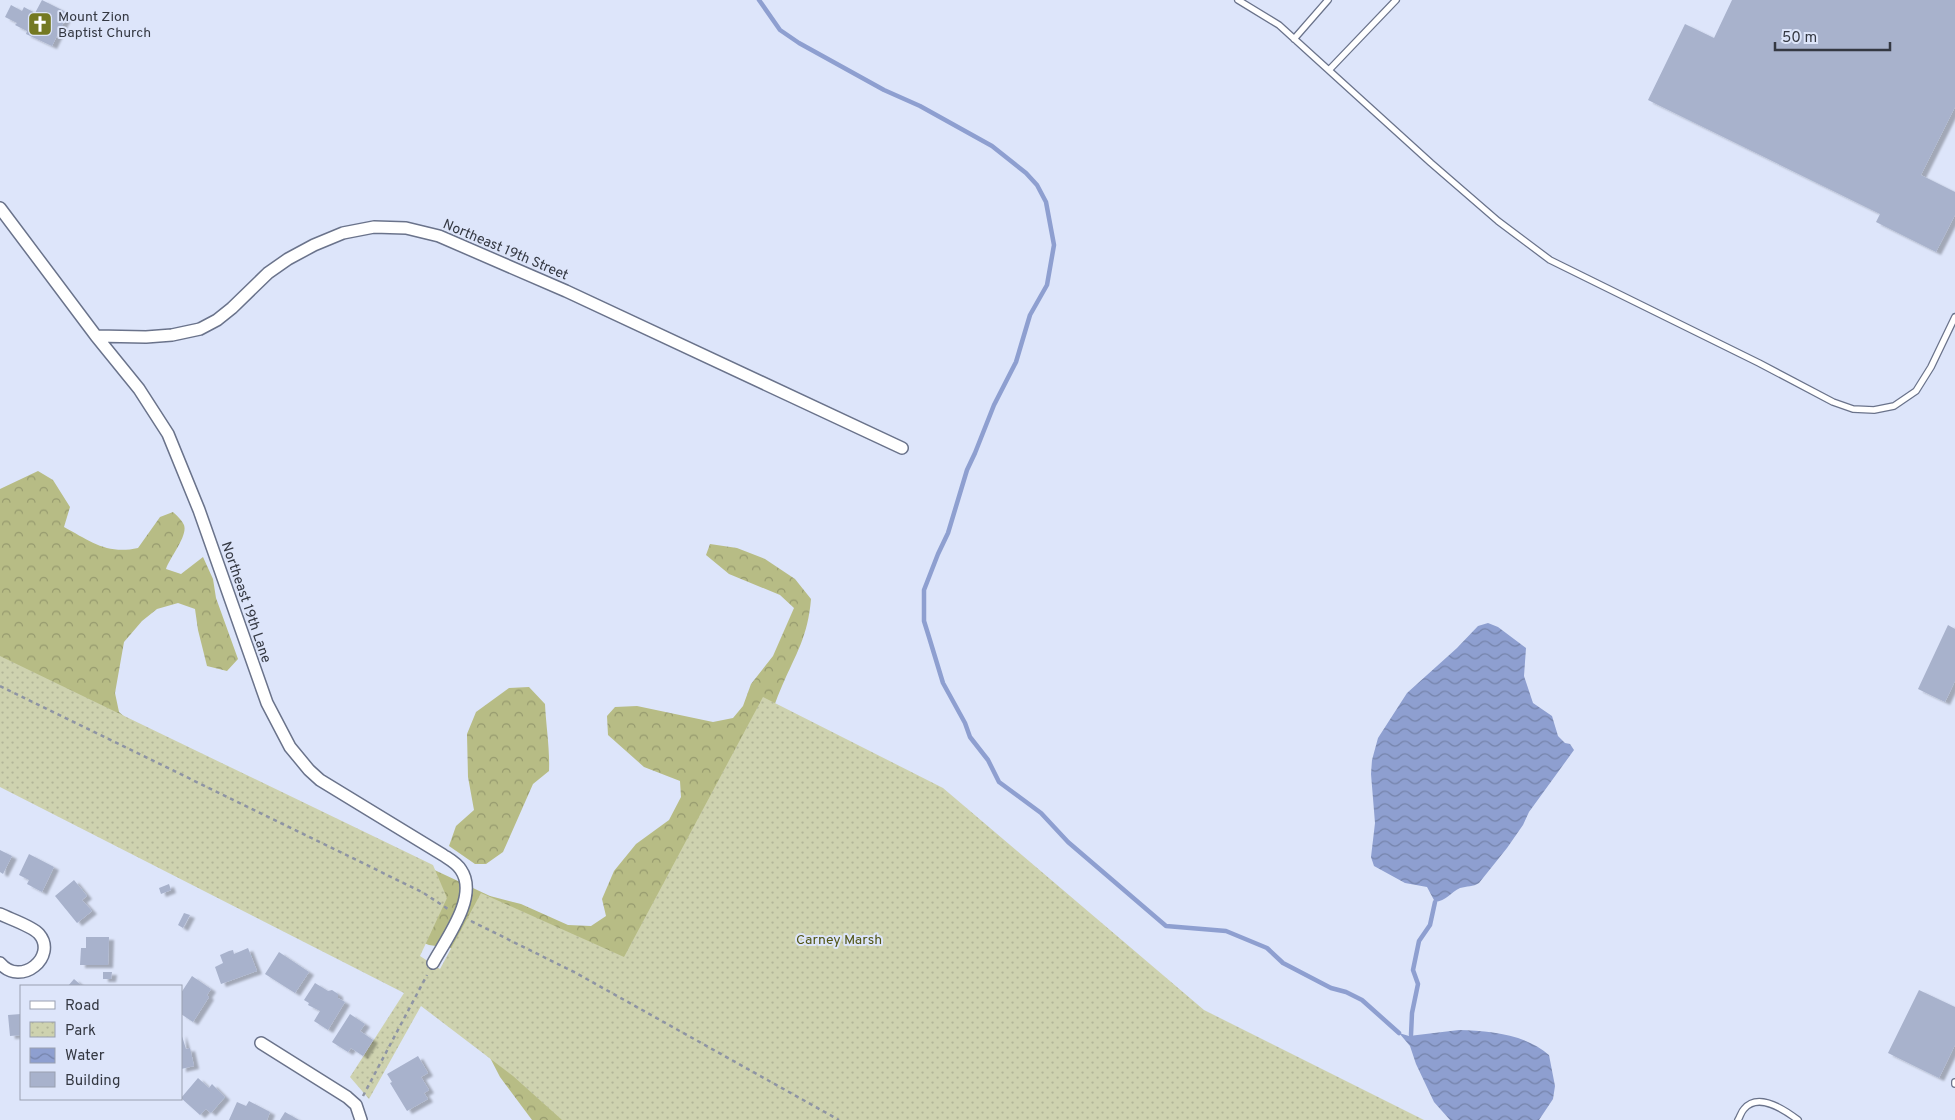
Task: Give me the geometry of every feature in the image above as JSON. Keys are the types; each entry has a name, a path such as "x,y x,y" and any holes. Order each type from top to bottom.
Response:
{"street":[{"name":"Northeast 19th Lane","path":"0,208 96,336 139,389 168,434 202,519 267,704 290,747 320,780 461,868 466,878 465,903 433,963"},
{"name":"Northeast 19th Street","path":"96,336 146,337 172,335 200,329 217,320 232,308 268,273 288,259 314,245 343,232 374,227 406,228 439,236 566,291 902,448"},
{"path":"0,914 36,932 42,940 43,950 38,964 27,971 9,970 0,963"},
{"path":"261,1043 337,1090 356,1105 361,1120"}],"lane":[{"path":"1238,0 1279,25 1491,215 1529,246 1550,260 1759,363 1833,402 1854,409 1874,410 1894,406 1916,391 1931,368 1955,316"},
{"path":"1294,38 1328,0"},
{"path":"1328,70 1396,0"},
{"path":"1738,1120 1744,1109 1753,1103 1765,1103 1783,1109 1798,1120"}],"path":[{"path":"0,686 422,892 459,915 576,973 839,1120"},
{"path":"356,1105 375,1076 433,963"}],"green space":[{"path":"38,471 53,480 70,507 64,527 91,542 108,548 127,550 138,548 160,517 173,512 183,523 185,530 166,569 181,574 203,557 213,579 216,598 238,659 227,671 207,666 195,609 178,603 157,609 142,621 124,642 115,693 119,712 144,734 490,896 521,904 568,925 591,926 606,916 602,899 614,871 636,844 669,820 681,797 680,781 644,767 608,735 607,716 615,707 637,706 713,722 733,718 743,706 751,684 773,656 794,608 780,595 729,574 706,555 710,544 737,548 765,559 795,579 811,599 807,624 801,644 767,726 696,1120 532,1120 500,1077 470,1019 470,951 429,945 396,932 0,725 0,489"},
{"name":"Carney Marsh","path":"0,656 433,865 447,898 420,956 440,969 481,893 624,957 763,697 943,788 1204,1010 1424,1120 562,1120 513,1076 421,1006 369,1099 350,1077 404,993 0,787"},
{"path":"529,687 545,704 549,771 533,784 503,852 486,864 475,864 449,846 456,826 474,810 468,777 467,734 476,712 509,688"}],"water":[{"path":"1488,623 1498,627 1526,648 1524,676 1533,703 1552,716 1558,736 1565,743 1570,744 1574,750 1529,812 1523,825 1507,848 1479,883 1460,888 1442,900 1435,902 1427,887 1405,883 1374,866 1371,857 1375,823 1371,774 1372,760 1378,738 1407,693 1457,648 1478,626"},
{"path":"1459,1030 1483,1031 1518,1038 1540,1048 1549,1055 1555,1086 1553,1099 1539,1120 1450,1120 1434,1102 1416,1064 1410,1046 1399,1033 1409,1036"}],"building":[{"name":"Mount Zion Baptist Church","path":"42,0 68,13 52,46 26,34 27,31 5,17 11,5 22,11 24,7 35,13"},
{"path":"1732,0 1955,0 1955,107 1921,175 1955,192 1955,215 1936,252 1876,222 1880,214 1648,100 1685,24 1714,38"},
{"path":"1948,625 1955,629 1955,681 1945,702 1918,689"},
{"path":"0,850 12,856 3,874 0,872"},
{"path":"29,854 54,867 42,892 27,884 29,880 19,875"},
{"path":"74,880 87,896 82,900 92,911 77,923 55,896"},
{"path":"169,884 171,890 161,894 159,888"},
{"path":"184,913 190,915 183,928 178,925"},
{"path":"86,937 109,937 108,965 80,965 81,948 86,948"},
{"path":"248,948 257,971 221,984 215,967 223,963 220,955 233,950 234,954"},
{"path":"279,952 309,972 295,993 265,974"},
{"path":"103,972 112,972 111,979 103,979"},
{"path":"192,976 211,989 207,995 209,997 193,1022 182,1015 182,991"},
{"path":"74,979 81,985 69,985"},
{"path":"315,983 328,991 332,990 338,994 338,998 345,1002 328,1030 314,1021 320,1011 308,1005 309,1003 304,1000"},
{"path":"1919,990 1955,1007 1955,1045 1939,1078 1888,1053"},
{"path":"20,1014 20,1035 10,1036 8,1015"},
{"path":"350,1014 365,1024 360,1031 373,1040 363,1056 351,1048 348,1052 332,1042"},
{"path":"182,1036 186,1049 190,1048 194,1066 182,1069"},
{"path":"418,1056 428,1073 421,1077 429,1090 424,1093 428,1099 407,1111 390,1083 392,1082 387,1074"},
{"path":"198,1078 209,1088 212,1084 225,1097 211,1113 206,1109 200,1115 182,1097"},
{"path":"249,1101 270,1112 267,1120 229,1120 237,1102 246,1106"},
{"path":"285,1112 299,1120 280,1120"}],"waterway":[{"path":"759,0 780,30 799,43 992,146 1026,173 1037,185 1046,202 1054,245 1047,285 1030,315 1016,362 994,405 967,470 948,533 924,590 924,621 943,683 965,723 970,737 988,760 999,782 1041,813 1068,842 1166,926 1226,931 1267,948 1283,963 1331,988 1346,992 1362,1000 1399,1033"},
{"path":"1411,1035 1412,1013 1418,984 1413,970 1419,941 1430,925 1435,902"}],"place":[{"name":"Mount Zion Baptist Church","path":"40,24"}]}
